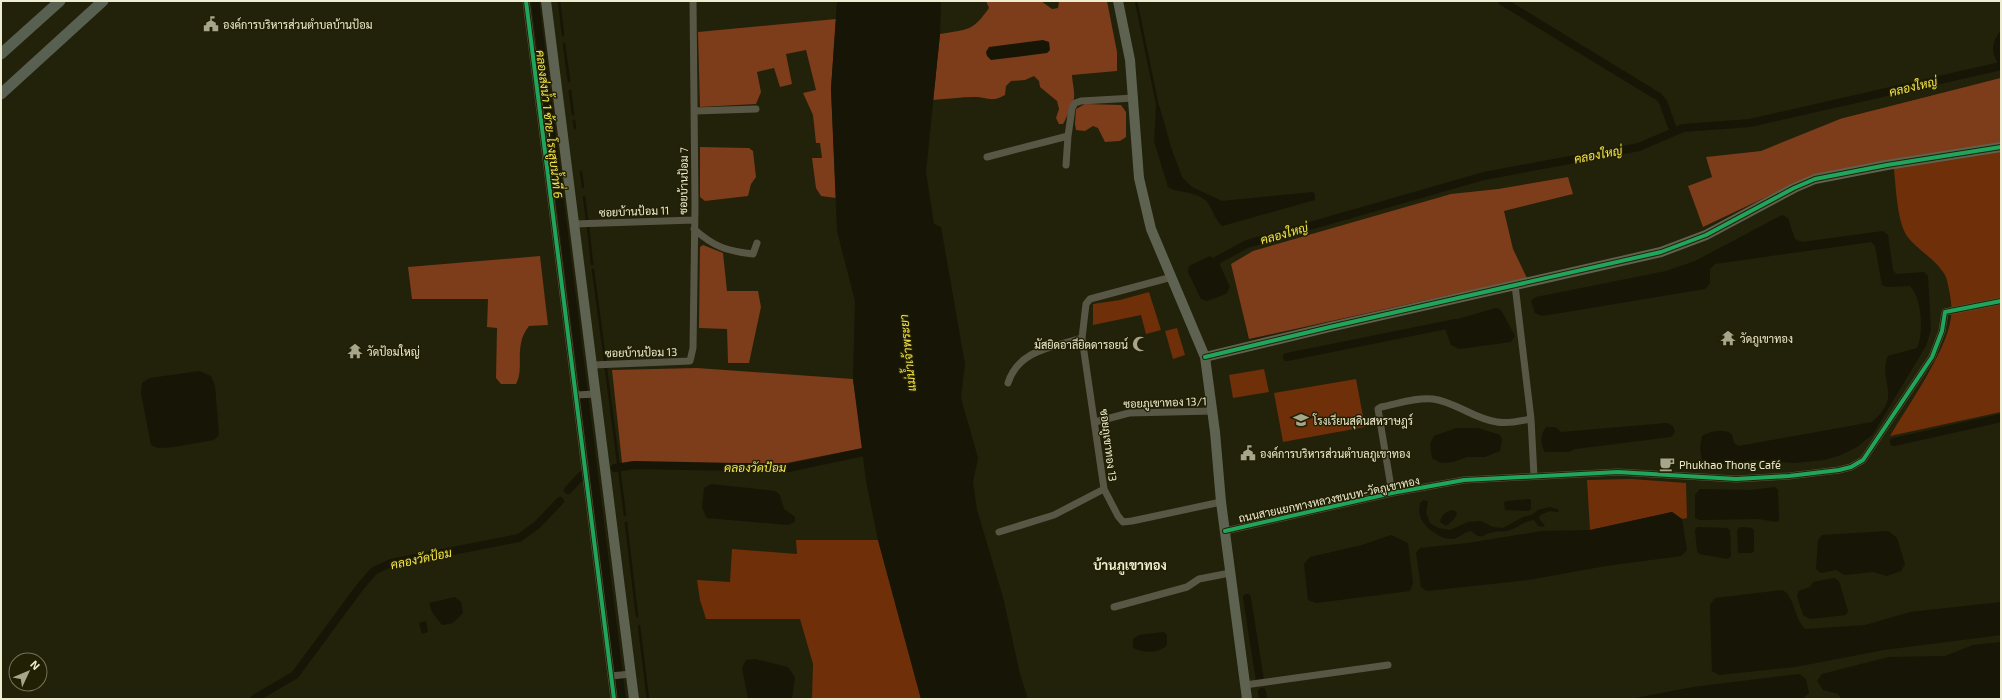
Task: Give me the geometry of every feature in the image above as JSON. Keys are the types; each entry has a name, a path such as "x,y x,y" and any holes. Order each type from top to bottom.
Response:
{"main road":[{"path":"1,54 60,1"},
{"path":"1,94 102,3"}],"street":[{"path":"526,1 578,395 613,676 614,699"},
{"path":"546,1 592,365 593,394 628,675 634,699"},
{"name":"ซอยบ้านป้อม 7","path":"690,361 693,348 694,229 693,1"},
{"path":"1118,1 1130,60 1139,178 1151,228 1205,357 1213,411 1221,502 1247,699"},
{"path":"1066,165 1072,108 1075,103 1081,101 1134,98"},
{"path":"694,111 756,109"},
{"path":"987,157 1068,136"},
{"path":"1205,357 1330,326 1661,252 1688,243 1794,188 1815,179 1887,165 2001,147"},
{"name":"ซอยบ้านป้อม 11","path":"574,224 694,220"},
{"path":"694,229 706,240 728,251 753,254 757,243"},
{"name":"ซอยภูเขาทอง 13","path":"1172,277 1090,300 1086,304 1082,338 1104,489 1118,516 1123,522 1221,502"},
{"path":"1515,285 1531,419 1534,476"},
{"name":"ถนนสายแยกทางหลวงชนบท-วัดภูเขาทอง","path":"1225,531 1392,493 1464,480 1629,472 1736,479 1789,476 1851,468 1863,460 1932,357 1942,332 1945,312 2001,301"},
{"path":"1008,383 1011,373 1026,357 1034,352 1082,338"},
{"name":"ซอยบ้านป้อม 13","path":"592,365 690,361"},
{"path":"578,395 593,394"},
{"path":"1392,493 1378,409 1381,407 1416,400 1432,399 1444,402 1483,419 1498,423 1531,419"},
{"name":"ซอยภูเขาทอง 13/1","path":"1095,422 1129,413 1213,411"},
{"path":"999,532 1054,515 1104,489"},
{"path":"1114,607 1187,587 1199,579 1230,573"},
{"path":"1245,685 1388,665"},
{"path":"613,676 628,675"}],"shaded area":[{"path":"986,1 1041,1 1052,9 1058,8 1059,1 1107,1 1117,52 1117,71 1072,75 1074,98 1063,124 1059,124 1056,118 1059,109 1057,101 1040,87 1039,81 1034,76 1025,80 1011,81 1006,86 1005,95 996,99 969,97 933,100 940,34 969,28 983,16 989,8"},
{"path":"836,19 831,89 836,198 821,196 816,188 812,158 822,158 820,143 816,143 813,115 803,93 816,90 806,50 786,54 792,84 780,87 774,68 757,72 761,92 756,104 700,107 698,32"},
{"path":"2001,78 2001,412 1890,436 1926,378 1943,345 1951,317 1950,297 1945,275 1941,269 1911,241 1903,229 1897,200 1893,161 1840,119"},
{"path":"2001,78 2001,142 1893,161 1781,190 1703,227 1688,186 1712,177 1706,157 1761,151 1840,119"},
{"path":"1085,104 1121,105 1126,112 1126,137 1120,141 1105,142 1098,128 1093,126 1085,131 1076,130 1076,109"},
{"path":"700,147 749,148 753,151 756,177 751,184 748,196 705,201 700,197"},
{"path":"1568,177 1573,194 1504,211 1513,249 1527,278 1249,339 1231,264 1253,251 1451,194 1498,189"},
{"path":"703,245 723,253 727,291 758,291 761,307 749,363 728,363 727,329 699,328 700,247"},
{"path":"540,256 548,325 529,326 524,333 520,349 520,371 516,384 501,384 496,378 497,328 487,327 488,299 412,299 408,267"},
{"path":"1149,292 1161,330 1146,334 1141,315 1093,325 1093,304 1120,300"},
{"path":"1177,328 1185,355 1173,359 1165,331"},
{"path":"697,368 853,379 863,448 787,463 622,463 612,370"},
{"path":"1264,369 1269,392 1233,398 1229,375"},
{"path":"1356,379 1365,427 1283,442 1274,393"},
{"path":"1632,479 1686,483 1687,518 1682,519 1672,512 1590,530 1587,480"},
{"path":"796,540 878,540 921,699 812,699 813,664 800,619 706,619 700,600 697,580 730,582 732,549 797,554"}],"water":[{"name":"แม่น้ำเจ้าพระยา","path":"837,1 941,1 940,34 926,172 934,224 941,227 965,364 961,398 978,458 973,482 977,510 1003,597 1020,674 1028,699 921,699 878,540 866,481 853,379 855,301 837,231 831,89"},
{"path":"2001,30 2001,69 1994,54 1993,45"},
{"path":"1043,40 1049,42 1050,50 1047,53 991,60 987,56 986,52 989,47"},
{"path":"1156,106 1159,106 1160,108 1171,147 1182,177 1192,187 1222,201 1313,192 1315,194 1315,200 1222,226 1204,199 1194,194 1168,187 1154,141"},
{"path":"1782,215 1788,218 1795,239 1802,242 1883,231 1888,235 1893,270 1896,274 1924,272 1928,276 1931,330 1926,346 1873,434 1857,447 1841,455 1824,460 1794,463 1753,460 1734,464 1709,464 1702,460 1700,448 1702,436 1713,432 1725,431 1732,434 1734,443 1739,446 1872,422 1881,412 1886,404 1888,396 1885,365 1888,356 1917,348 1921,334 1921,316 1917,298 1910,286 1887,287 1882,285 1875,246 1871,242 1715,264 1710,269 1710,283 1705,289 1542,316 1535,313 1531,301 1536,297 1666,271 1695,261"},
{"path":"1210,256 1219,263 1230,287 1226,294 1207,301 1201,299 1188,272 1189,266"},
{"path":"1496,308 1501,310 1515,336 1511,342 1459,349 1451,345 1445,328 1447,322"},
{"path":"199,371 211,376 215,386 219,435 214,440 174,447 158,448 151,445 141,393 142,383 150,378"},
{"path":"1667,423 1673,426 1675,432 1671,437 1575,449 1569,452 1545,452 1542,446 1542,436 1546,427 1555,427 1561,432"},
{"path":"1456,428 1478,428 1500,435 1502,440 1500,451 1485,457 1467,457 1453,462 1441,463 1432,458 1430,444 1434,436"},
{"path":"711,484 775,491 780,495 784,509 795,517 795,522 788,525 707,518 702,508 704,488"},
{"path":"1775,487 1778,490 1779,521 1776,522 1759,519 1700,520 1695,518 1695,495 1700,489 1751,490"},
{"path":"1424,500 1428,502 1426,512 1430,523 1438,528 1450,530 1468,522 1481,521 1493,527 1503,528 1523,517 1532,515 1538,510 1550,507 1559,510 1558,512 1550,511 1540,515 1539,519 1545,525 1543,527 1538,526 1534,520 1507,531 1494,532 1478,536 1471,531 1451,539 1442,537 1432,531 1421,519 1419,514 1420,503"},
{"path":"1531,500 1531,509 1529,511 1505,510 1504,503 1506,501"},
{"path":"1454,510 1457,513 1449,524 1446,526 1440,522 1445,513"},
{"path":"1672,512 1682,519 1687,550 1681,556 1606,566 1528,580 1427,591 1421,587 1416,553 1420,548 1468,543 1542,531 1590,530"},
{"path":"1697,527 1727,528 1730,530 1731,556 1728,559 1699,554 1697,551 1695,530"},
{"path":"1740,527 1752,528 1754,530 1754,551 1752,553 1738,552 1737,530"},
{"path":"1888,531 1897,538 1905,564 1901,571 1887,576 1873,572 1845,575 1836,570 1821,573 1816,569 1818,540 1822,535"},
{"path":"1391,535 1408,543 1413,583 1410,591 1316,603 1308,600 1304,564 1310,557 1362,545"},
{"path":"1834,578 1839,581 1848,611 1846,615 1810,619 1803,615 1797,596 1799,591 1810,587 1813,582"},
{"path":"1783,590 1793,603 1798,619 1805,629 1865,625 1910,612 2001,602 2001,635 1884,650 1795,667 1719,675 1712,671 1710,605 1715,598"},
{"path":"455,597 461,602 463,613 453,623 442,625 432,612 429,603"},
{"path":"426,621 428,632 422,634 419,623"},
{"path":"1164,632 1167,635 1167,645 1163,648 1146,652 1133,648 1133,639 1139,635"},
{"path":"2001,642 2001,699 1842,699 1838,694 1823,690 1817,681 1822,674 1889,657 1945,656 1973,645"},
{"path":"755,659 788,667 795,677 792,699 748,699 742,668 746,660"},
{"path":"1799,674 1806,679 1809,693 1802,699 1630,699 1693,687"}],"waterway":[{"name":"คลองส่งน้ำ 1 ซ้าย-โรงสูบน้ำที่ 6","path":"535,1 622,699"},
{"path":"559,1 563,35"},
{"path":"1136,1 1158,108"},
{"path":"1502,1 1654,94"},
{"path":"564,44 569,81"},
{"name":"คลองใหญ่","path":"1208,265 1247,244 1484,176 1639,147 1683,128 1750,123 2001,66"},
{"path":"570,91 573,114"},
{"path":"1658,96 1663,102 1674,132"},
{"path":"574,121 575,128"},
{"path":"581,172 583,187"},
{"path":"584,197 587,220"},
{"path":"588,226 592,264"},
{"path":"593,270 605,360"},
{"path":"1287,357 1456,323"},
{"path":"606,369 625,515"},
{"path":"1894,442 2001,418"},
{"name":"คลองวัดป้อม","path":"615,468 634,465 788,468 873,450"},
{"name":"คลองวัดป้อม","path":"568,490 582,475"},
{"name":"คลองวัดป้อม","path":"254,699 295,675 360,587 374,571 391,563 519,538 537,525 560,501"},
{"path":"626,523 637,616"},
{"path":"1247,598 1260,681"},
{"path":"639,626 648,699"},
{"path":"1262,692 1263,699"}],"cycle path":[{"path":"526,1 614,699"},
{"path":"1205,357 1661,252 1706,235 1794,188 1815,179 1887,165 2001,147"},
{"path":"1225,531 1392,493 1464,480 1618,472 1736,479 1789,476 1839,470 1851,467 1863,460 1932,357 1942,331 1945,312 2001,301"}],"place":[{"name":"องค์การบริหารส่วนตำบลบ้านป้อม","path":"211,24"},
{"name":"วัดภูเขาทอง","path":"1728,338"},
{"name":"มัสยิดอาลียิดดารอยน์","path":"1140,344"},
{"name":"วัดป้อมใหญ่","path":"355,351"},
{"name":"โรงเรียนสุดินสหราษฎร์","path":"1301,420"},
{"name":"องค์การบริหารส่วนตำบลภูเขาทอง","path":"1248,453"},
{"name":"Phukhao Thong Café","path":"1667,464"}],"district":[{"name":"บ้านภูเขาทอง","path":"1130,565"}]}
